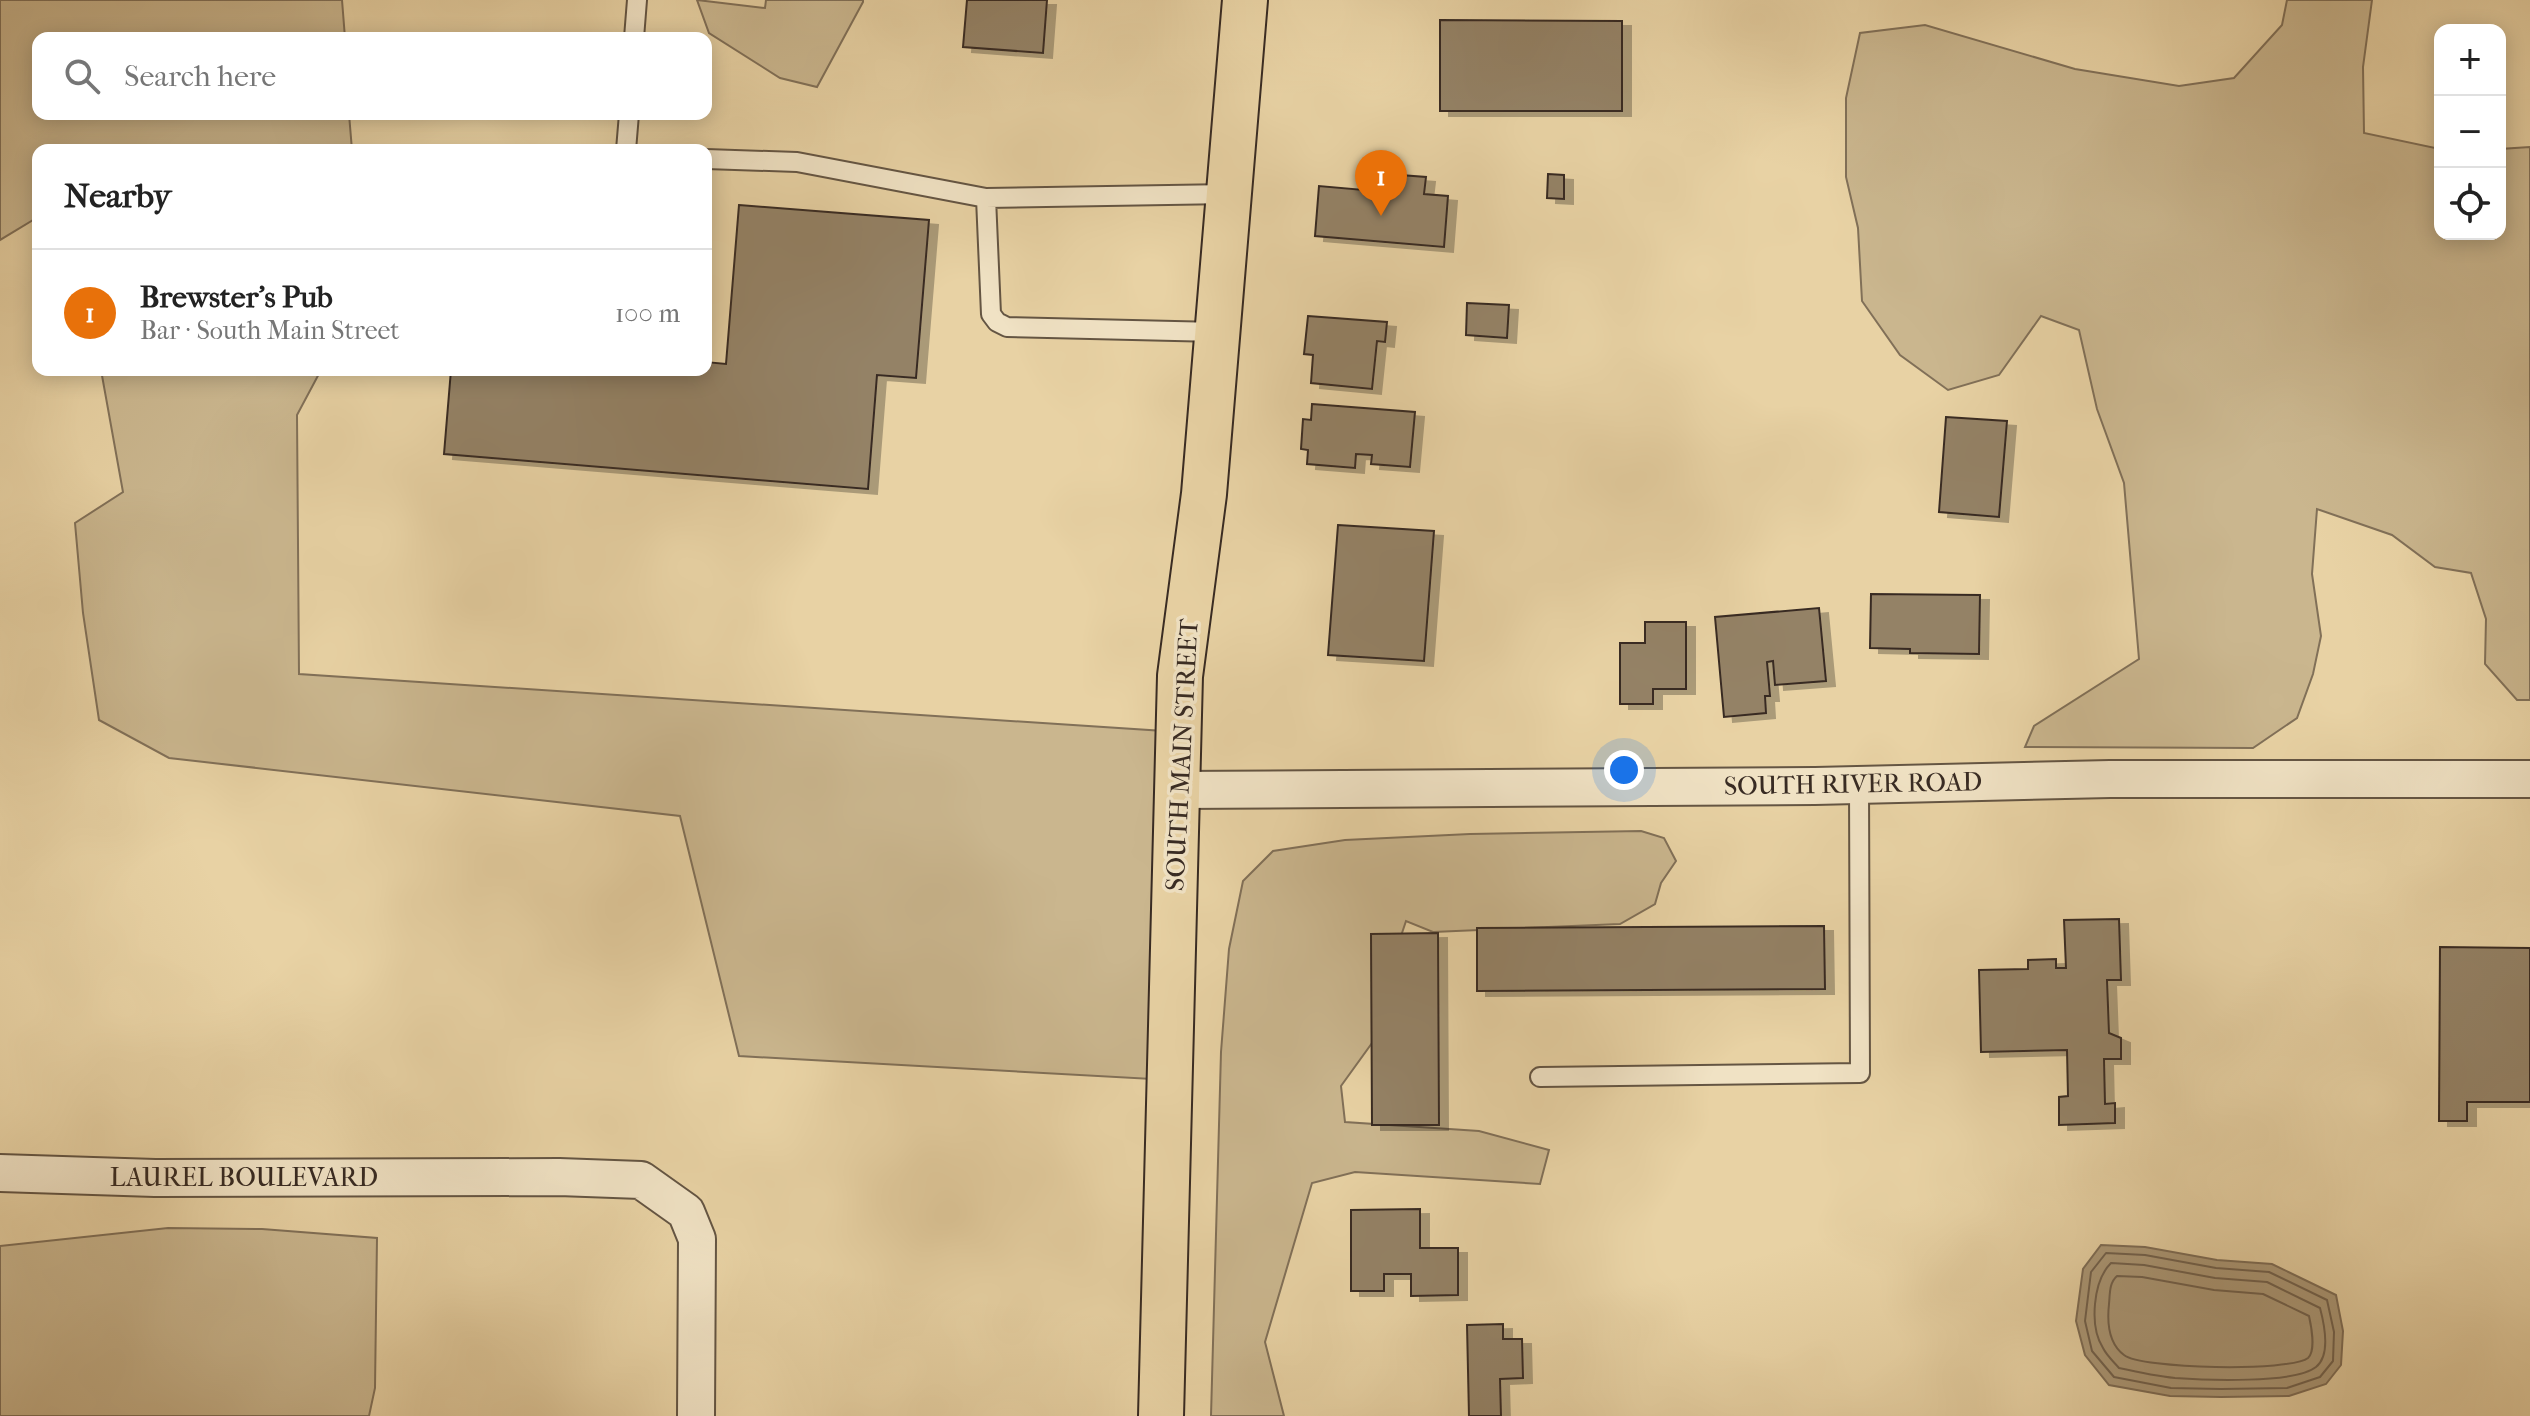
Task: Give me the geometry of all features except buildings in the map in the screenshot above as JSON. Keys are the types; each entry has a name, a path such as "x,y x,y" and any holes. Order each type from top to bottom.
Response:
{"main road":[{"name":"SOUTH MAIN STREET","path":"1161,1416 1180,676 1204,494 1245,0"}],"street":[{"name":"SOUTH RIVER ROAD","path":"1177,790 1859,785 2110,779 2530,779"},
{"name":"LAUREL BOULEVARD","path":"0,1173 155,1178 641,1180 686,1212 697,1239 696,1416"}],"lane":[{"path":"634,32 637,0"},
{"path":"626,144 628,120"},
{"path":"712,159 797,162 986,198 1229,194"},
{"path":"986,198 991,314 997,322 1007,327 1217,332"},
{"path":"1540,1077 1860,1073 1859,785"}],"shaded area":[{"path":"0,0 342,0 345,32 32,32 32,120 350,120 352,144 32,144 32,221 0,240"},
{"path":"697,0 765,8 766,0 863,0 817,87 780,78 709,32"},
{"path":"2287,0 2372,0 2363,67 2364,133 2434,148 2434,240 2506,240 2506,149 2530,147 2530,700 2517,700 2485,664 2486,619 2471,573 2435,567 2392,535 2317,509 2312,574 2321,636 2313,674 2297,718 2253,748 2025,747 2034,726 2139,659 2124,483 2097,409 2079,330 2041,316 1999,375 1948,390 1900,355 1862,301 1858,228 1846,177 1846,98 1860,33 1925,25 2075,69 2179,86 2234,78 2282,25"},
{"path":"102,376 318,376 297,415 299,674 1179,732 1170,1080 739,1056 680,816 169,758 99,720 83,613 75,523 123,492"},
{"path":"1641,831 1664,838 1676,861 1661,883 1655,904 1620,924 1433,932 1406,921 1395,954 1398,1007 1341,1086 1345,1122 1479,1131 1549,1150 1540,1184 1355,1172 1312,1183 1265,1342 1284,1416 1211,1416 1221,1052 1229,949 1243,881 1273,851 1345,840"},
{"path":"168,1228 262,1229 377,1238 375,1388 369,1416 0,1416 0,1246"}],"water":[{"path":"2101,1245 2145,1247 2217,1260 2272,1264 2336,1295 2343,1331 2341,1365 2326,1384 2289,1396 2170,1396 2109,1385 2085,1355 2076,1321 2083,1269"}],"place":[{"name":"Brewster's Pub","path":"1381,216"}]}
